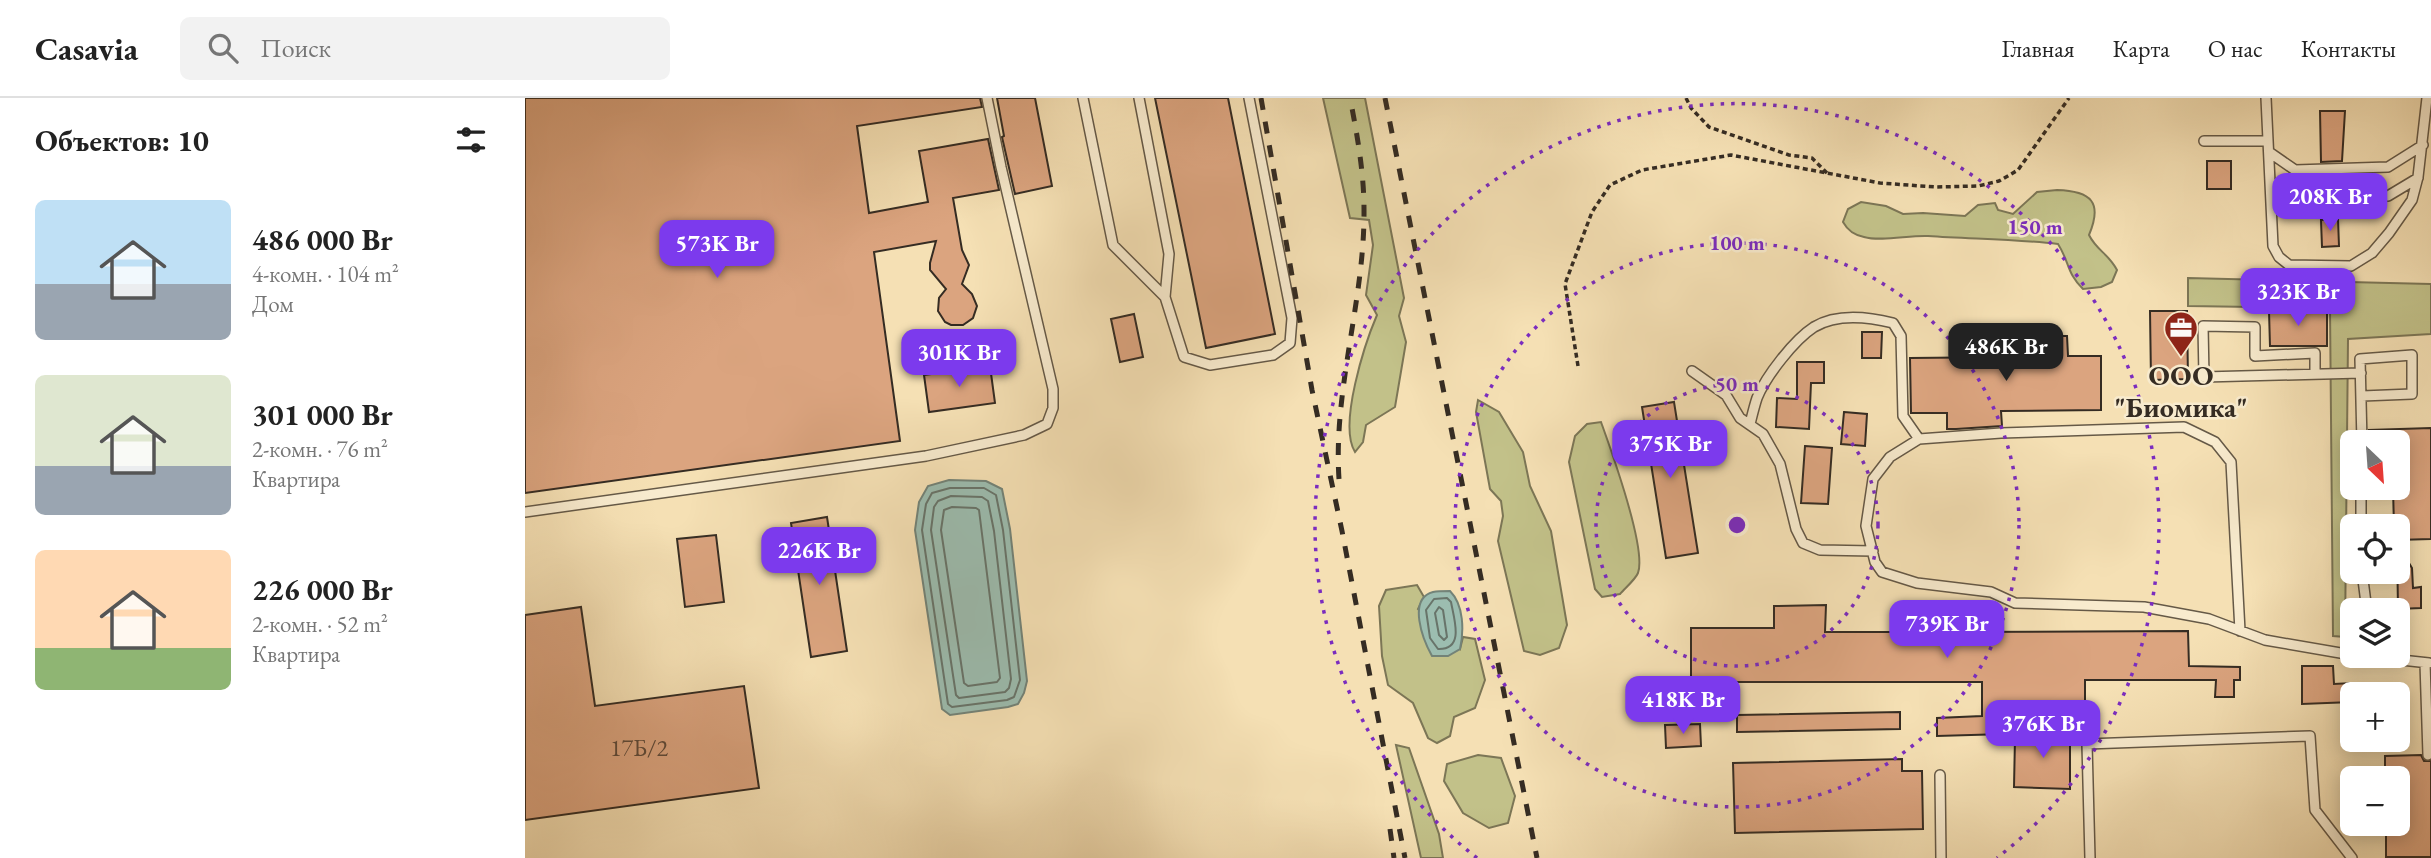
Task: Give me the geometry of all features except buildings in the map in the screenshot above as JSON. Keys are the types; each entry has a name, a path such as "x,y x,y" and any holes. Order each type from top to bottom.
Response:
{"lane":[{"path":"525,512 926,456 1024,435 1047,424 1053,408 1053,388 987,98"},
{"path":"1083,98 1113,246 1165,297"},
{"path":"1139,98 1169,254 1165,297 1184,357 1210,365 1273,355 1290,344 1292,318 1249,98"},
{"path":"2266,98 2273,246 2279,257 2289,265 2351,266 2372,253 2411,200 2418,177 2427,98"},
{"path":"2204,141 2268,141"},
{"path":"2269,152 2295,170 2388,167 2423,145"},
{"path":"2270,181 2284,196 2297,200 2388,196 2418,177"},
{"path":"1750,425 1758,396 1784,355 1815,327 1840,318 1874,318 1893,323 1901,336 1903,416 1919,439"},
{"path":"2315,374 2315,353 2255,356 2255,327 2203,326 2204,377 2361,373"},
{"path":"2362,396 2412,394 2412,355 2360,359 2362,430"},
{"path":"1692,371 1726,395 1740,418 1763,435 1780,464 1796,529 1803,542 1821,550 1873,551"},
{"path":"2240,631 2231,462 2215,442 2184,427 2001,433 1919,439 1891,457 1873,479 1866,526 1875,562 1882,572 1917,583 1991,592 2015,603 2144,607 2209,619 2240,631 2265,640 2340,653"},
{"path":"2410,660 2428,663 2428,755"},
{"path":"2090,858 2087,744 2310,736 2315,810 2352,858"},
{"path":"1940,775 1941,858"}],"path":[{"path":"1686,98 1691,108 1709,127 1789,155 1812,158 1828,174"},
{"path":"1578,366 1565,284 1592,212 1610,185 1642,170 1731,155 1880,183 1936,187 1978,186 1999,181 2018,170 2069,98"}],"shaded area":[{"path":"1323,98 1365,98 1404,298 1399,316 1406,342 1395,407 1366,425 1363,442 1355,452 1351,440 1351,404 1360,364 1377,315 1366,295 1373,245 1369,220 1350,218"},
{"path":"2057,190 2078,193 2091,200 2095,214 2089,235 2117,270 2112,282 2101,287 2083,289 2058,244 1928,236 1871,238 1854,234 1843,222 1848,209 1861,202 1886,206 1903,214 1965,216 1978,205 1995,203 1998,210 2013,214 2037,192"},
{"path":"2188,278 2431,284 2431,334 2348,339 2347,430 2340,430 2340,500 2346,500 2346,514 2340,514 2340,584 2346,584 2345,598 2340,598 2340,637 2333,636 2330,308 2188,306"},
{"path":"1478,400 1499,412 1523,452 1530,486 1551,531 1567,625 1559,648 1540,655 1524,651 1498,541 1503,516 1501,501 1490,489 1476,412"},
{"path":"1601,422 1627,499 1639,560 1637,576 1620,594 1602,597 1595,589 1569,462 1575,436 1587,424"},
{"path":"1417,585 1424,597 1418,609 1460,649 1463,637 1475,639 1485,680 1475,708 1454,717 1450,736 1437,743 1428,738 1413,703 1388,685 1382,656 1379,606 1386,590"},
{"path":"1396,745 1409,748 1439,834 1443,858 1421,858"},
{"path":"1478,755 1501,758 1515,796 1508,823 1489,828 1463,813 1444,781 1447,764"}],"water":[{"path":"949,480 986,481 1002,489 1010,529 1027,681 1018,704 950,715 942,709 915,530 919,502 928,486"},
{"path":"1450,591 1458,603 1462,618 1460,649 1448,656 1432,656 1419,621 1421,603 1425,596 1433,592"}],"railway":[{"path":"1261,98 1312,390 1405,858"},
{"path":"1339,479 1341,412 1360,276 1364,209 1358,139 1350,98"},
{"path":"1385,98 1537,858"},
{"path":"1390,829 1394,858"}],"place":[{"name":"ООО \"Биомика\"","path":"2181,358"}]}
